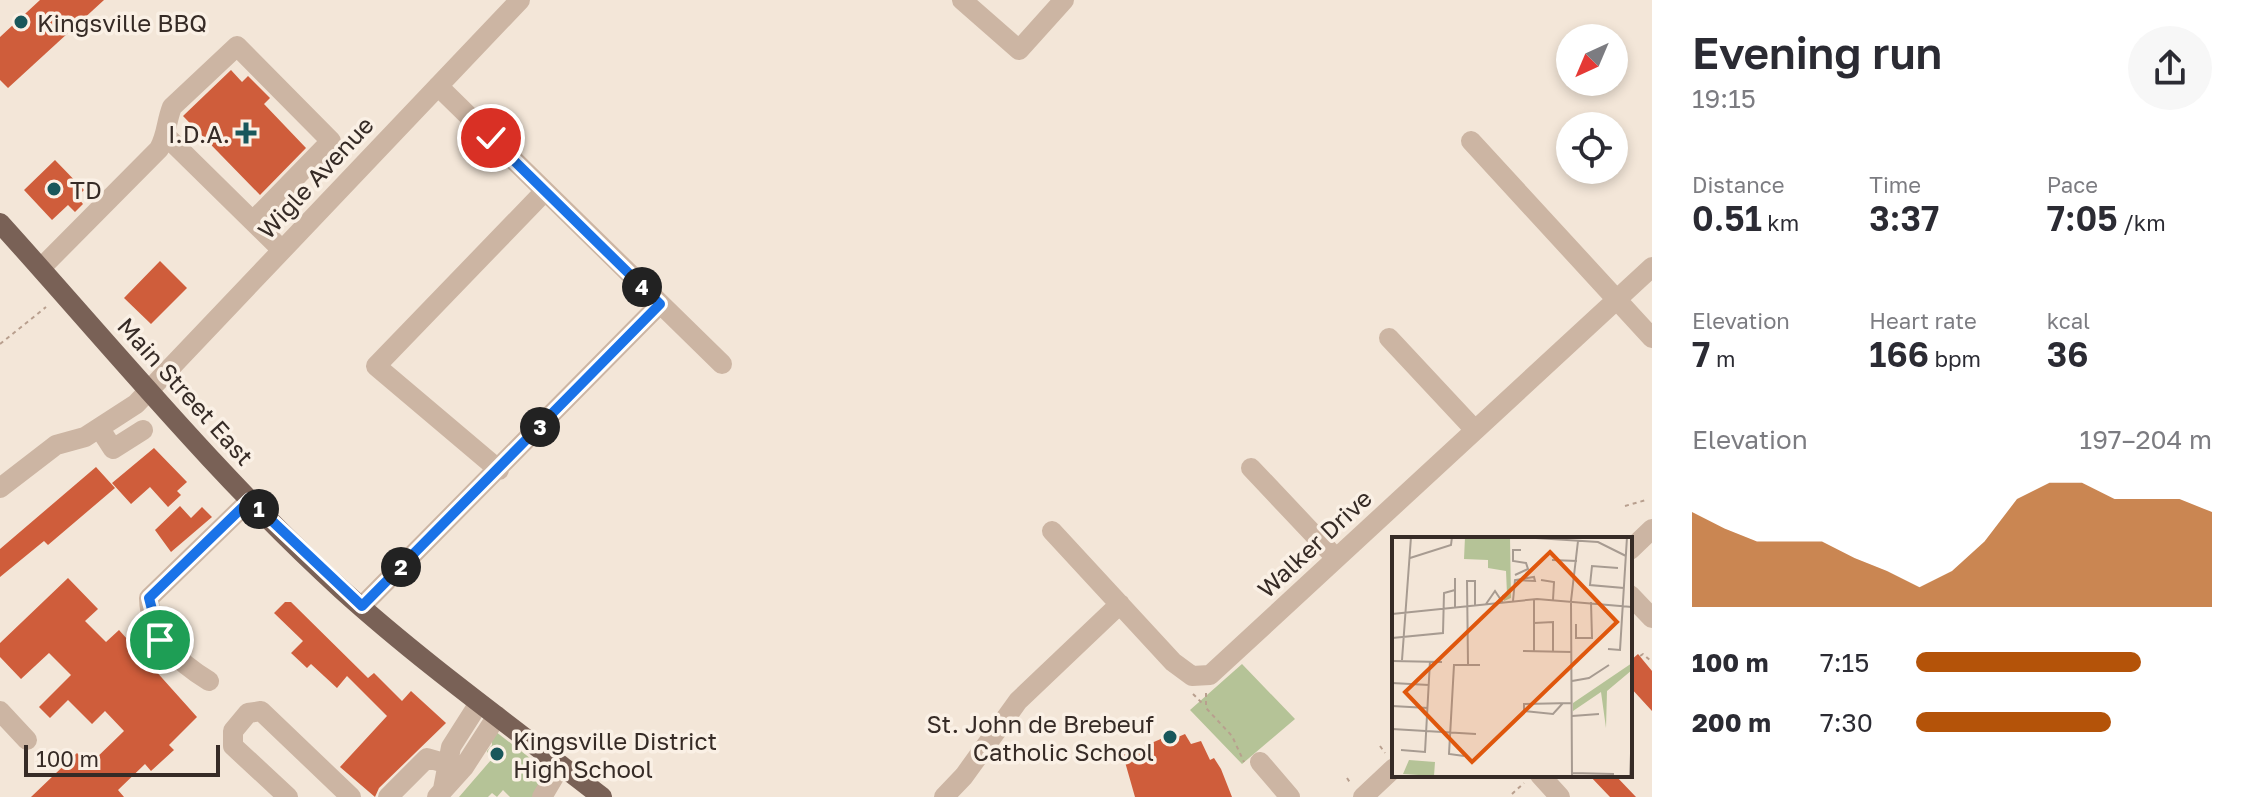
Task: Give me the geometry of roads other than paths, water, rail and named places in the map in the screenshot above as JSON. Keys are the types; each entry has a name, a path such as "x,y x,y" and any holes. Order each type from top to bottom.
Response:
{"main road":[{"name":"Main Street East","path":"0,223 250,500 362,606 479,703 602,797"}],"street":[{"name":"Wigle Avenue","path":"0,488 56,445 100,429 129,411 520,0"},
{"path":"962,0 1019,50 1064,0"},
{"path":"41,268 159,149 166,136 167,119 172,107 237,46 331,141 253,221"},
{"path":"438,86 722,364"},
{"path":"166,136 282,250"},
{"path":"1471,141 1652,338"},
{"path":"499,470 376,366 545,191"},
{"name":"Walker Drive","path":"1052,531 1173,662 1183,671 1200,677 1210,675 1652,267"},
{"path":"362,606 660,304"},
{"path":"1389,338 1474,429"},
{"path":"100,429 106,454 143,430"},
{"path":"1251,468 1335,557"},
{"path":"209,681 185,667 160,640 149,598 250,500"},
{"path":"1632,548 1652,529"},
{"path":"1632,597 1652,618"},
{"path":"944,797 964,776 1018,701 1120,604"},
{"path":"440,793 451,747 479,703"},
{"path":"0,711 27,740"},
{"path":"288,797 233,746 233,731 248,713 261,711 351,797"},
{"path":"440,793 464,767 497,716"},
{"path":"388,797 427,758 448,764"},
{"path":"1357,791 1390,761"},
{"path":"542,797 561,765"},
{"path":"1254,765 1290,797"},
{"path":"1532,779 1560,797"}],"place":[{"name":"Kingsville BBQ","path":"21,22"},
{"name":"I.D.A.","path":"246,133"},
{"name":"TD","path":"54,189"},
{"name":"St. John de Brebeuf Catholic School","path":"1170,737"},
{"name":"Kingsville District High School","path":"497,754"}]}
